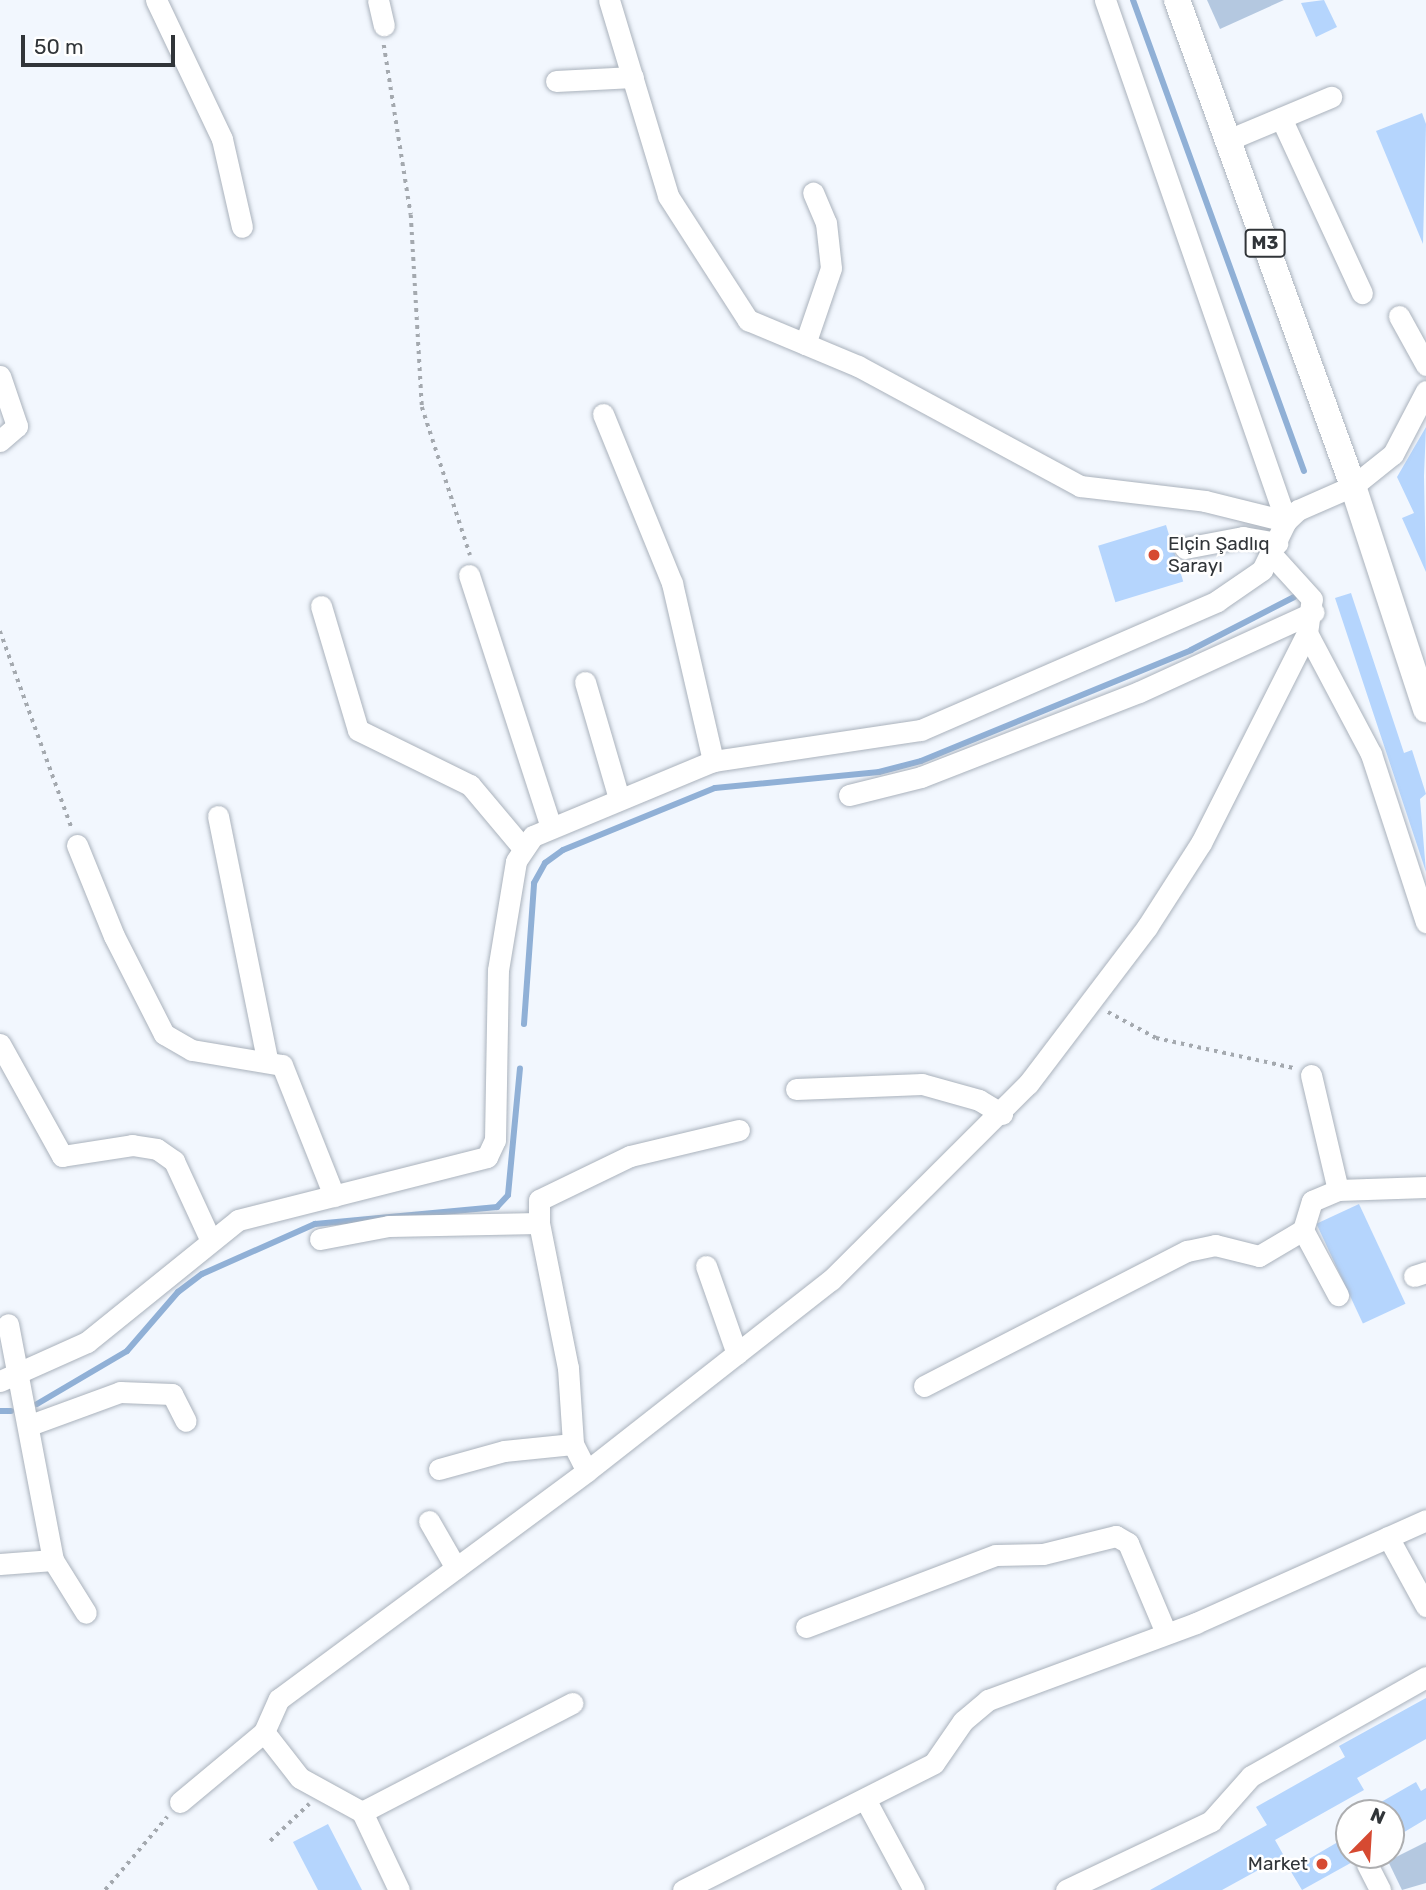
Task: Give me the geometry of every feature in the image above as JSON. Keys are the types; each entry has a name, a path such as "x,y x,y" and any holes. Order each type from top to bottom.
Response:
{"main road":[{"name":"M3","path":"1177,0 1353,485 1426,662"},
{"path":"1353,485 1426,709"}],"street":[{"path":"156,0 222,139 242,226"},
{"path":"378,0 384,25"},
{"path":"609,0 668,195 748,320 858,366 1080,486 1205,501 1286,521"},
{"path":"1105,0 1286,521"},
{"path":"556,81 634,77"},
{"path":"1228,140 1331,97"},
{"path":"1281,118 1362,293"},
{"path":"805,344 831,268 826,223 813,193"},
{"path":"1399,316 1426,365"},
{"path":"0,376 17,426 0,441"},
{"path":"9,1379 87,1342 210,1239 237,1220 487,1157 495,1140 498,970 522,846 550,825 713,761 922,730 1217,601 1275,549 1286,521 1353,485 1393,454 1426,391"},
{"path":"603,414 672,583 713,761"},
{"path":"180,1801 264,1732 279,1699 587,1471 882,1236 1002,1114 1092,1002 1201,843 1307,632 1314,612 1304,587 1275,549 1243,537 1185,548"},
{"path":"469,575 550,825"},
{"path":"321,606 358,730 470,785 522,846"},
{"path":"849,795 921,777 1139,692 1314,612"},
{"path":"1307,632 1371,754 1426,922"},
{"path":"585,682 619,798"},
{"path":"218,816 267,1058"},
{"path":"77,845 114,936 164,1034 192,1050 267,1058 290,1075 334,1196"},
{"path":"0,1044 62,1156 132,1145 157,1149 174,1161 210,1239"},
{"path":"1311,1075 1338,1191"},
{"path":"796,1089 922,1084 958,1092 1002,1114"},
{"path":"587,1471 573,1444 569,1376 539,1223 539,1200 630,1156 739,1130"},
{"path":"924,1385 1186,1251 1215,1245 1259,1256 1303,1230 1312,1201 1338,1191 1426,1187"},
{"path":"320,1239 389,1226 539,1223"},
{"path":"1303,1230 1338,1295"},
{"path":"706,1266 737,1354"},
{"path":"8,1324 9,1379 30,1425 52,1560 86,1613"},
{"path":"30,1425 120,1392 172,1394 186,1421"},
{"path":"439,1469 491,1453 573,1444"},
{"path":"683,1890 933,1763 963,1721 988,1700 1166,1633 1426,1520"},
{"path":"429,1521 456,1568"},
{"path":"806,1627 996,1555 1042,1554 1116,1536 1128,1543 1166,1633"},
{"path":"1388,1537 1426,1606"},
{"path":"0,1564 52,1560"},
{"path":"1066,1890 1211,1821 1251,1776 1426,1677"},
{"path":"362,1812 572,1703"},
{"path":"264,1732 287,1768 362,1812 399,1890"},
{"path":"865,1799 914,1890"},
{"path":"1370,1869 1380,1890"}],"path":[{"path":"384,25 379,32 396,90 411,215 422,407 472,562 469,575"},
{"path":"0,631 77,845"},
{"path":"1092,1002 1156,1038 1311,1075"},
{"path":"270,1841 323,1791"},
{"path":"105,1890 180,1801"}],"shaded area":[{"path":"1207,0 1284,0 1220,29"},
{"path":"1426,1842 1426,1883 1402,1890 1392,1869 1405,1869 1405,1852"}],"building":[{"path":"1324,0 1337,27 1316,37 1301,3"},
{"path":"1422,113 1426,124 1423,244 1376,131"},
{"path":"1426,427 1426,572 1402,518 1414,513 1397,477"},
{"path":"1166,525 1183,581 1115,602 1098,546"},
{"path":"1351,593 1404,753 1412,750 1426,794 1420,799 1426,872 1335,598"},
{"path":"1359,1204 1405,1304 1363,1324 1316,1224"},
{"path":"1426,1698 1426,1739 1357,1778 1364,1790 1348,1799 1335,1799 1335,1806 1275,1840 1284,1856 1222,1890 1150,1890 1267,1825 1256,1807 1345,1757 1339,1746"},
{"path":"1416,1782 1421,1791 1426,1788 1426,1819 1405,1832 1405,1799 1386,1799"},
{"path":"328,1824 362,1890 318,1890 293,1842"},
{"path":"1335,1844 1335,1869 1340,1869 1302,1890 1290,1870"}],"waterway":[{"path":"1133,0 1304,471"},
{"path":"524,1024 534,883 545,863 563,850 715,788 879,772 921,761 1191,650 1294,597"},
{"path":"37,1404 127,1351 178,1292 202,1274 315,1224 497,1207 508,1195 520,1069"},
{"path":"0,1411 11,1411"}],"place":[{"name":"Elçin Şadlıq Sarayı","path":"1154,555"},
{"name":"Market","path":"1322,1864"}]}
